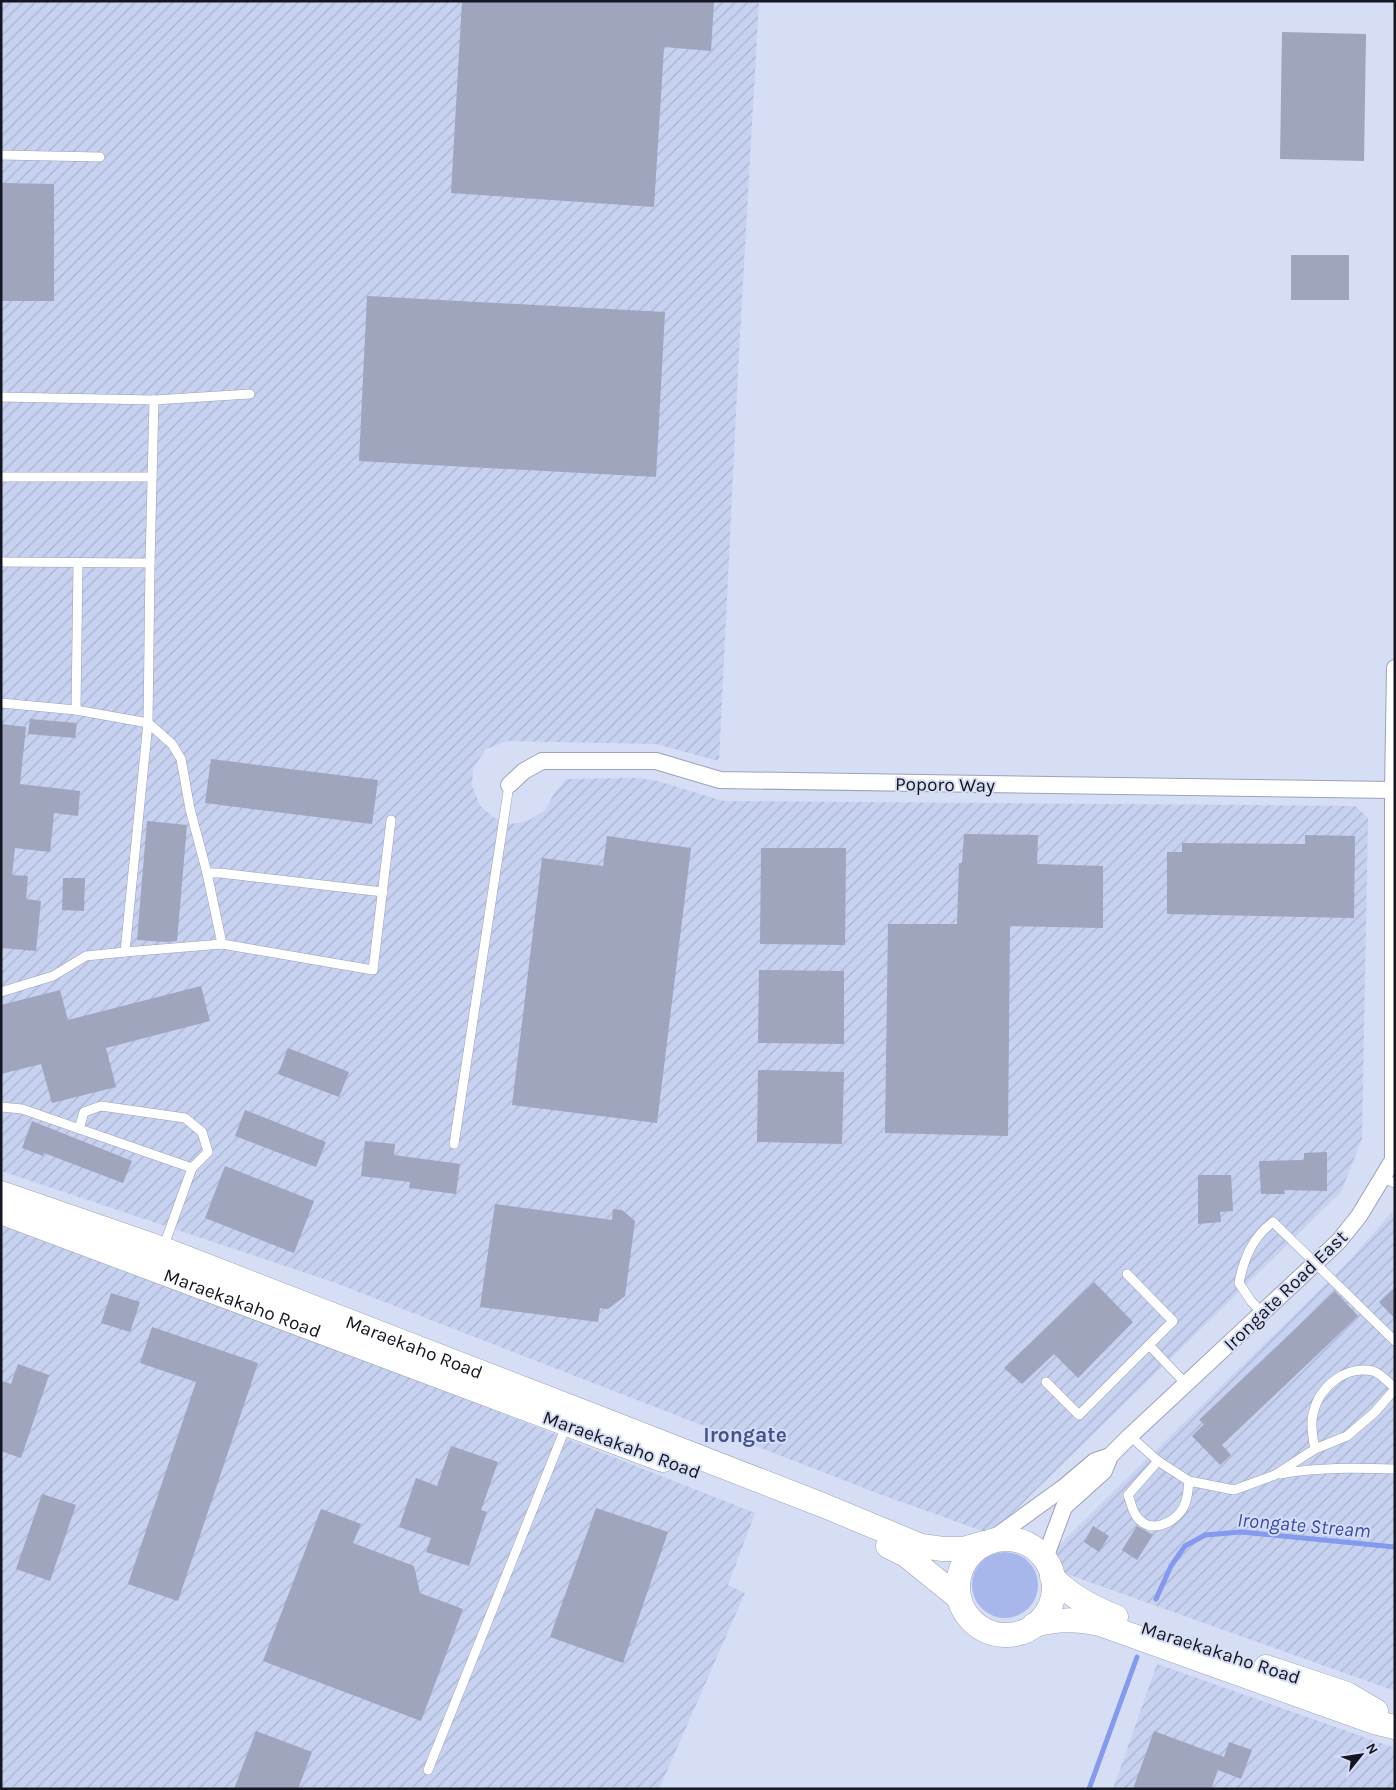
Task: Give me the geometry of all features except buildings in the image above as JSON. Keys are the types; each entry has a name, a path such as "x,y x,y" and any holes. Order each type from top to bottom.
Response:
{"main road":[{"name":"Maraekaho Road","path":"1,1193 159,1259 570,1416"},
{"name":"Maraekakaho Road","path":"1,1212 159,1259"},
{"name":"Maraekakaho Road","path":"570,1416 823,1512 922,1546 963,1549 987,1542"},
{"path":"823,1512 906,1554 959,1598"},
{"path":"1016,1539 1031,1546 1043,1556 1049,1570 1054,1584 1052,1600 1045,1614 1034,1625 1021,1633 1005,1635 990,1632 976,1625 965,1613 959,1598 958,1582 962,1566 971,1553 987,1542 1016,1539"},
{"name":"Maraekakaho Road","path":"1049,1570 1065,1590 1089,1606 1124,1620 1347,1694 1371,1709 1395,1718"},
{"name":"Maraekakaho Road","path":"1034,1625 1079,1620 1100,1624 1374,1722 1395,1727"}],"street":[{"name":"Irongate Road East","path":"1110,1456 1339,1241 1388,1181 1394,1146 1392,790 1395,668"},
{"name":"Poporo Way","path":"509,785 524,771 542,761 656,761 720,780 1392,790"},
{"path":"987,1542 1048,1500 1095,1461 1110,1456"},
{"path":"1049,1570 1048,1550 1064,1507 1104,1471 1110,1456"}],"lane":[{"path":"1,155 100,157"},
{"path":"1,397 154,400 250,394"},
{"path":"124,952 148,723 154,400"},
{"path":"1,477 152,477"},
{"path":"1,562 150,563"},
{"path":"76,710 78,563"},
{"path":"1,702 76,710 148,723 172,744 181,759 190,809 207,873 222,944"},
{"path":"454,1144 509,785"},
{"path":"1,992 53,976 86,956 222,944 373,970 391,820"},
{"path":"207,873 383,892"},
{"path":"79,1130 84,1112 101,1106 185,1118 202,1132 208,1152 192,1168 159,1259"},
{"path":"1,1108 22,1109 192,1168"},
{"path":"1262,1313 1239,1283 1249,1248 1256,1238 1273,1222 1395,1341"},
{"path":"1046,1382 1079,1415 1173,1321 1127,1274"},
{"path":"1149,1345 1186,1384"},
{"path":"1130,1436 1158,1461 1189,1481 1234,1490 1275,1474 1315,1449 1347,1436 1374,1413 1395,1388 1375,1371 1350,1371 1335,1380 1325,1388 1312,1415 1315,1449"},
{"path":"428,1770 570,1416"},
{"path":"1158,1461 1128,1495 1138,1519 1148,1526 1160,1527 1172,1520 1183,1508 1188,1496 1189,1481"},
{"path":"1275,1474 1318,1469 1395,1469"}],"shaded area":[{"path":"1,1 759,1 739,352 719,761 656,744 507,741 486,749 473,768 472,786 480,806 493,817 511,824 528,821 545,810 555,792 567,779 636,778 658,781 723,801 1355,806 1368,818 1362,1139 1341,1192 991,1534 882,1495 333,1282 1,1171"},
{"path":"1395,1209 1395,1691 1061,1572 1054,1550 1346,1264"},
{"path":"1,1216 755,1513 728,1585 745,1593 659,1789 1,1789"},
{"path":"1011,1552 1029,1561 1036,1572 1038,1585 1036,1598 1029,1609 1018,1616 999,1618 981,1609 974,1598 972,1579 981,1561 992,1554"},
{"path":"1157,1664 1395,1748 1395,1789 1113,1789"}],"waterway":[{"name":"Irongate Stream","path":"1156,1599 1171,1566 1185,1546 1205,1535 1241,1532 1395,1547"},
{"name":"Irongate Stream","path":"1089,1789 1137,1657"}],"district":[{"name":"Irongate","path":"745,1435"}]}
